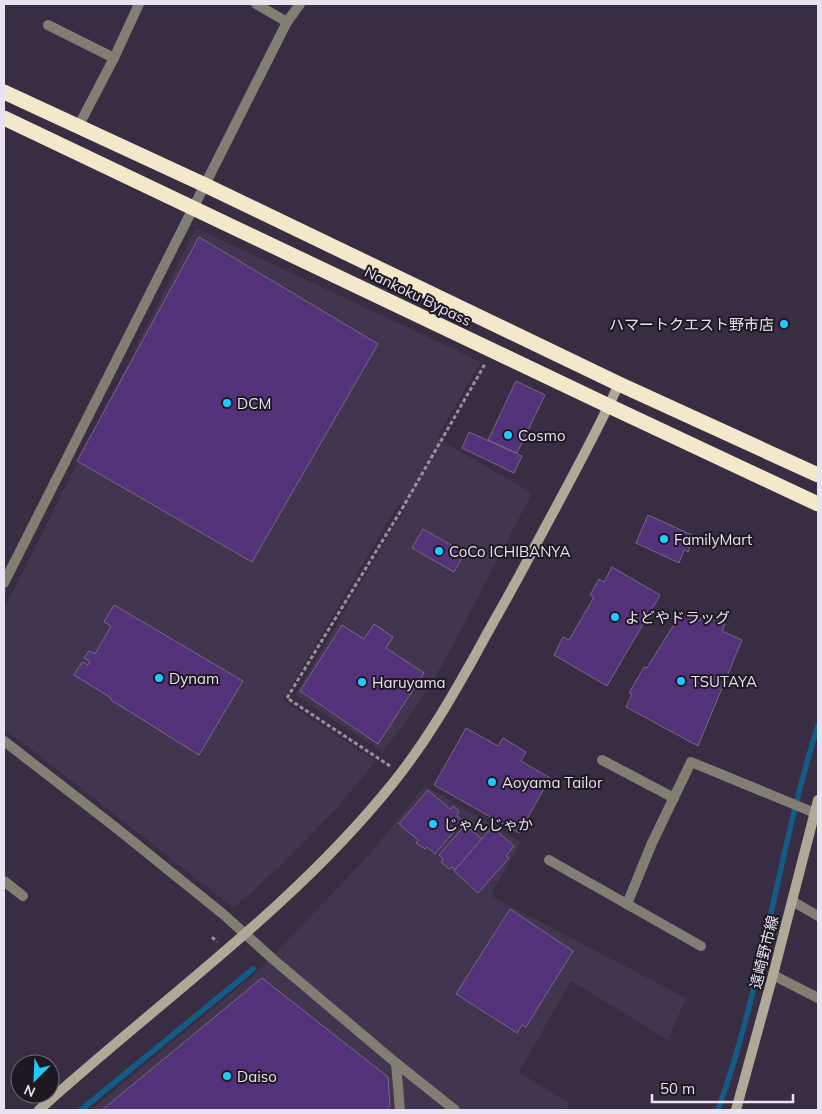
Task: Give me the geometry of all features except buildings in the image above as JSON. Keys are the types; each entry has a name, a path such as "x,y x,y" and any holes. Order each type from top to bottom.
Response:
{"highway":[{"name":"Nankoku Bypass","path":"4,92 205,185 619,384 818,475"},
{"name":"Nankoku Bypass","path":"4,118 818,504"}],"street":[{"path":"78,126 114,58 139,4"},
{"path":"256,4 287,22"},
{"path":"4,583 287,22 300,4"},
{"path":"48,25 114,58"},
{"path":"39,1110 246,935 306,878 363,818 416,755 460,683 513,589 619,384"},
{"path":"4,741 223,914 396,1063 455,1110"},
{"path":"602,760 674,798"},
{"path":"627,904 652,842 691,762 814,813"},
{"name":"遠崎野市線","path":"736,1110 774,975 818,800"},
{"path":"549,860 701,946"},
{"path":"4,881 23,896"},
{"path":"792,901 818,916"},
{"path":"774,975 818,998"},
{"path":"396,1063 400,1110"}],"path":[{"path":"400,774 287,698 403,508 493,351"}],"shaded area":[{"path":"196,228 481,362 437,438 532,493 447,657 417,706 383,752 295,695 406,507 399,503 283,700 376,761 337,808 280,866 234,908 4,730 4,609"},
{"path":"425,786 521,842 492,892 493,897 686,998 668,1040 571,981 519,1072 570,1104 565,1110 91,1110 258,971 368,856"}],"waterway":[{"path":"718,1110 734,1063 747,1015 792,821 818,725"},
{"path":"81,1110 253,969"}],"place":[{"name":"ハマートクエスト野市店","path":"784,324"},
{"name":"DCM","path":"227,403"},
{"name":"Cosmo","path":"508,435"},
{"name":"FamilyMart","path":"664,539"},
{"name":"CoCo ICHIBANYA","path":"439,551"},
{"name":"よどやドラッグ","path":"615,617"},
{"name":"Dynam","path":"159,678"},
{"name":"TSUTAYA","path":"681,681"},
{"name":"Haruyama","path":"362,682"},
{"name":"Aoyama Tailor","path":"492,782"},
{"name":"じゃんじゃか","path":"433,824"},
{"name":"Daiso","path":"227,1076"}]}
